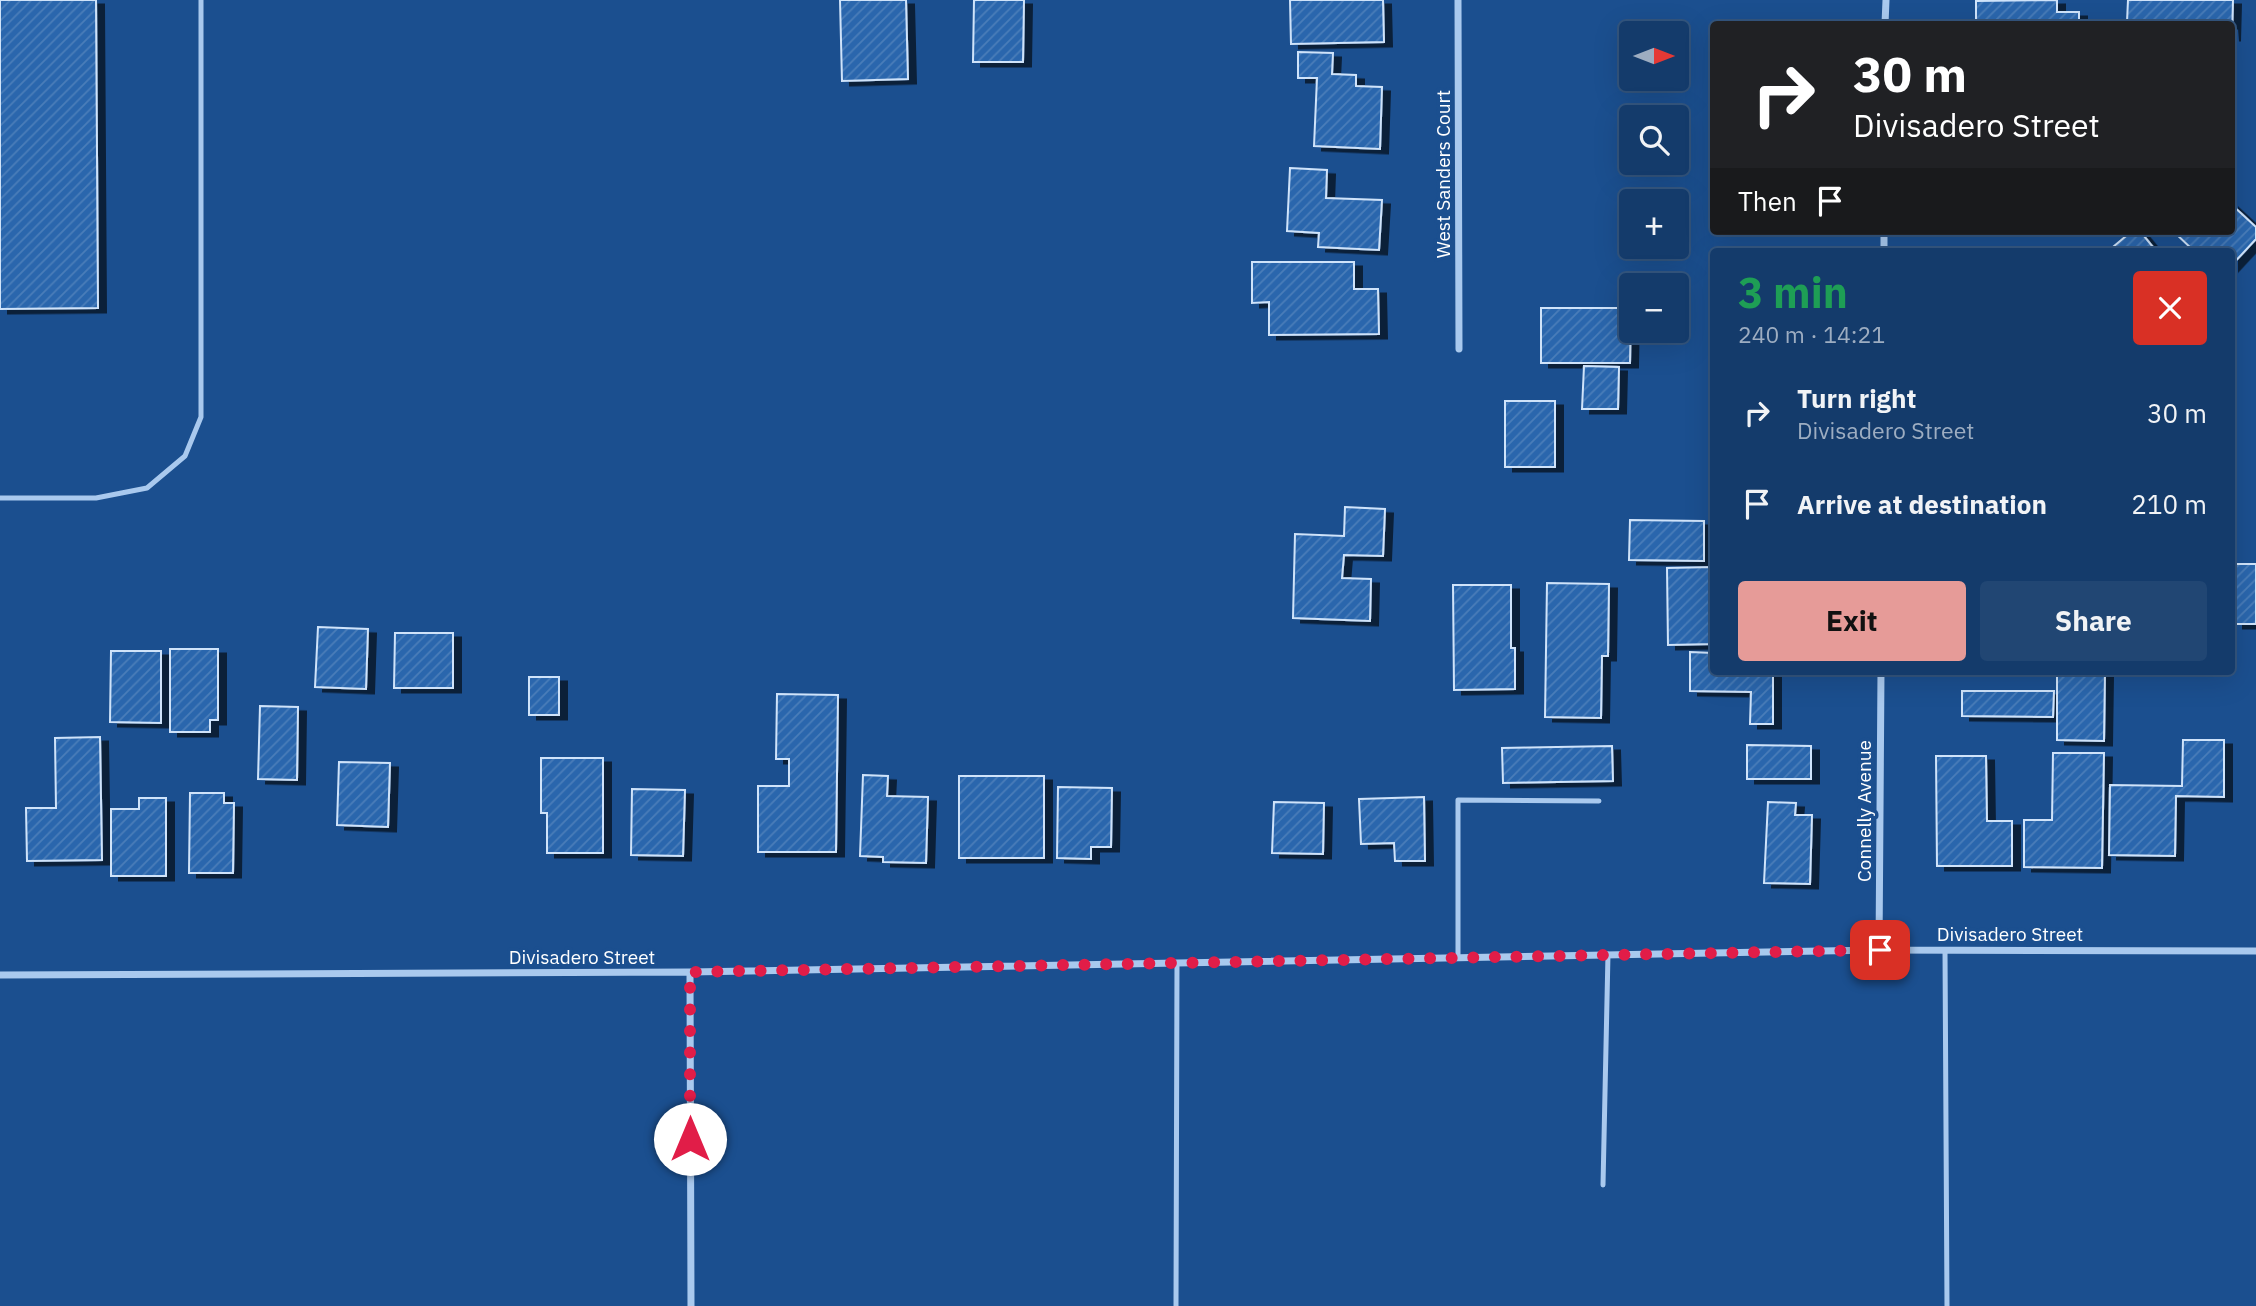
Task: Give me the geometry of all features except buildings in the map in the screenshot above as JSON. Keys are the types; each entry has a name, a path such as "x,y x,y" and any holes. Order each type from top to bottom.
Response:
{"street":[{"name":"West Sanders Court","path":"1458,0 1459,349"},
{"path":"1885,21 1886,0"},
{"name":"Connelly Avenue","path":"1880,950 1881,675"},
{"name":"Divisadero Street","path":"0,975 690,972 1880,950 2256,951"},
{"path":"690,972 691,1306"}],"lane":[{"path":"0,498 96,498 147,488 186,456 201,417 201,0"},
{"path":"1458,958 1458,800 1599,801"},
{"path":"1945,950 1947,1306"},
{"path":"1603,1185 1608,954"},
{"path":"1176,1306 1177,963"}],"route":[{"path":"690,1139 690,972 1880,950"}]}
